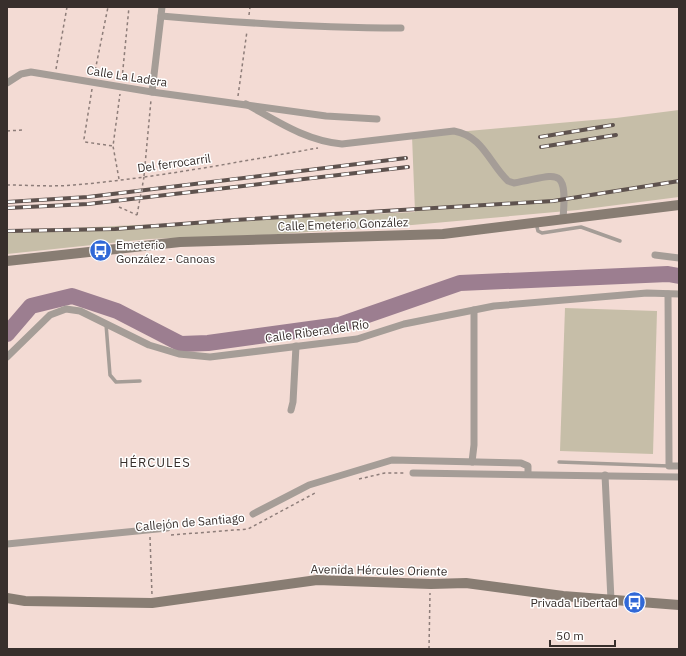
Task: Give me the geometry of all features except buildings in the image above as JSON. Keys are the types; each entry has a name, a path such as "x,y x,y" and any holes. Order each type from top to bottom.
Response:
{"street":[{"path":"152,92 162,7"},
{"path":"161,16 248,24 330,28 401,28"},
{"name":"Calle La Ladera","path":"7,83 27,72 152,92 326,116 377,119"},
{"name":"Calle La Ladera","path":"246,104 296,132 325,142 342,144 454,131 468,134 477,141 508,181 514,183 550,175 558,178 564,185 565,199 563,218"},
{"name":"Calle Emeterio González","path":"7,261 180,242 443,234 563,218 679,205"},
{"path":"655,255 679,258"},
{"name":"Calle Ribera del Río","path":"7,357 50,314 66,309 80,311 149,345 179,354 210,357 357,339 404,324 494,306 647,293 679,294"},
{"path":"668,294 669,466 679,466"},
{"path":"472,462 474,445 474,310"},
{"path":"290,410 294,397 296,346"},
{"path":"253,514 309,485 392,460 521,463 528,466 528,474"},
{"path":"413,473 679,477"},
{"path":"606,475 611,600"},
{"name":"Callejón de Santiago","path":"7,544 167,528"},
{"name":"Avenida Hércules Oriente","path":"7,598 25,600 152,603 317,580 431,584 466,583 563,596 679,605"}],"lane":[{"path":"536,222 538,231 542,233 581,227 620,241"},
{"path":"106,323 110,376 116,382 140,381"},
{"path":"559,462 669,466"}],"path":[{"path":"54,76 67,7"},
{"path":"237,103 250,7"},
{"path":"119,208 137,215 144,177 152,92"},
{"path":"7,131 22,130"},
{"path":"85,142 113,146"},
{"name":"Del ferrocarril","path":"7,185 73,185 144,177 185,172 318,148"},
{"path":"354,480 385,474 413,473"},
{"name":"Callejón de Santiago","path":"165,535 248,529 319,491"},
{"path":"150,536 152,603"},
{"path":"429,649 431,584"}],"shaded area":[{"path":"679,110 679,197 578,210 412,225 265,235 149,239 7,254 7,231 415,212 412,136 616,118"},
{"path":"565,308 657,311 653,454 560,451"}],"waterway":[{"path":"7,334 31,306 72,296 117,311 181,344 208,343 339,325 460,283 668,274 679,276"}],"railway":[{"path":"540,137 613,125"},
{"path":"541,147 616,135"},
{"path":"7,202 88,197 406,158"},
{"path":"7,208 88,204 408,167"},
{"path":"7,231 115,229 234,220 553,201 679,181"}],"place":[{"name":"Emeterio González - Canoas","path":"100,251"},
{"name":"Privada Libertad","path":"634,602"}],"district":[{"name":"HÉRCULES","path":"155,462"}]}
